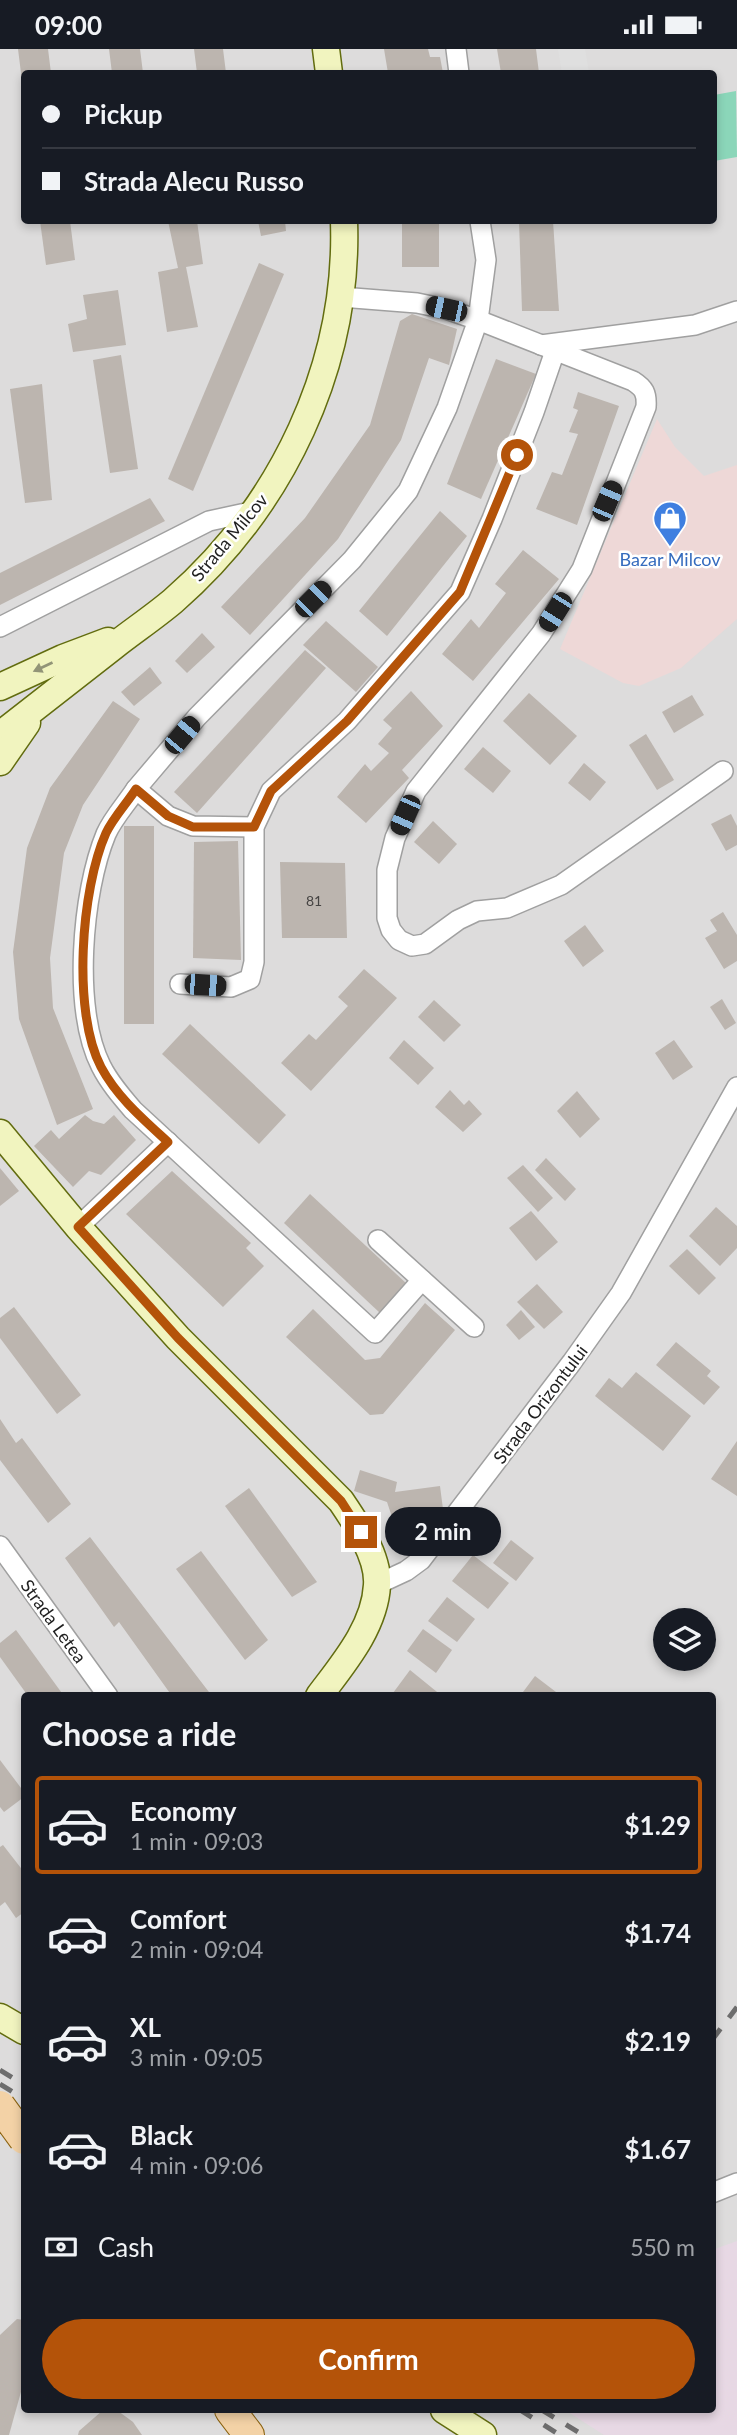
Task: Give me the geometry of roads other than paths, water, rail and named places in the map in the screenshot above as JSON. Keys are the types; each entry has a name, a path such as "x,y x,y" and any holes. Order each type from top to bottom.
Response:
{"main road":[{"path":"0,2106 21,2135"},
{"path":"232,2413 249,2435"}],"street":[{"path":"326,49 329,70"},
{"path":"456,49 459,70"},
{"name":"Strada Milcov","path":"0,735 173,601 201,574 255,511 279,474 317,395 333,343 341,297 344,224"},
{"path":"422,1280 375,1333 132,1109 114,1089 100,1066 84,1007 86,906 93,871 107,831 136,789 197,717 352,560 408,491 447,408 478,320 486,260 480,224"},
{"path":"341,297 417,303 478,320 633,381 643,387 647,395 646,407 582,569 541,634 416,791 395,838 387,870 387,918 391,930 399,940 412,946 425,944 458,920 477,911 507,908 561,885 723,771"},
{"path":"548,348 695,324 737,311"},
{"path":"180,984 231,987 250,979 254,962 254,827 271,791 347,721 460,592 534,412 548,348"},
{"path":"0,627 209,521 255,511"},
{"path":"0,687 94,645 130,634"},
{"path":"0,762 43,701"},
{"path":"136,789 168,816 193,827 254,827"},
{"name":"Strada Orizontului","path":"378,1584 407,1571 421,1560 572,1362 621,1293 737,1087"},
{"path":"0,1133 78,1227 178,1338 341,1501 361,1532 378,1584 370,1615 359,1639 322,1692"},
{"path":"78,1227 168,1142"},
{"path":"378,1240 474,1327"},
{"name":"Strada Letea","path":"0,1546 105,1692"},
{"path":"0,2017 21,2029"},
{"path":"0,2113 21,2127"},
{"path":"716,2191 737,2183"},
{"path":"449,2413 483,2435"}],"railway":[{"path":"716,2035 737,2007"},
{"path":"0,2070 21,2083"},
{"path":"0,2084 21,2097"},
{"path":"525,2413 560,2435"},
{"path":"547,2413 583,2435"}],"place":[{"name":"Bazar Milcov","path":"670,548"}]}
